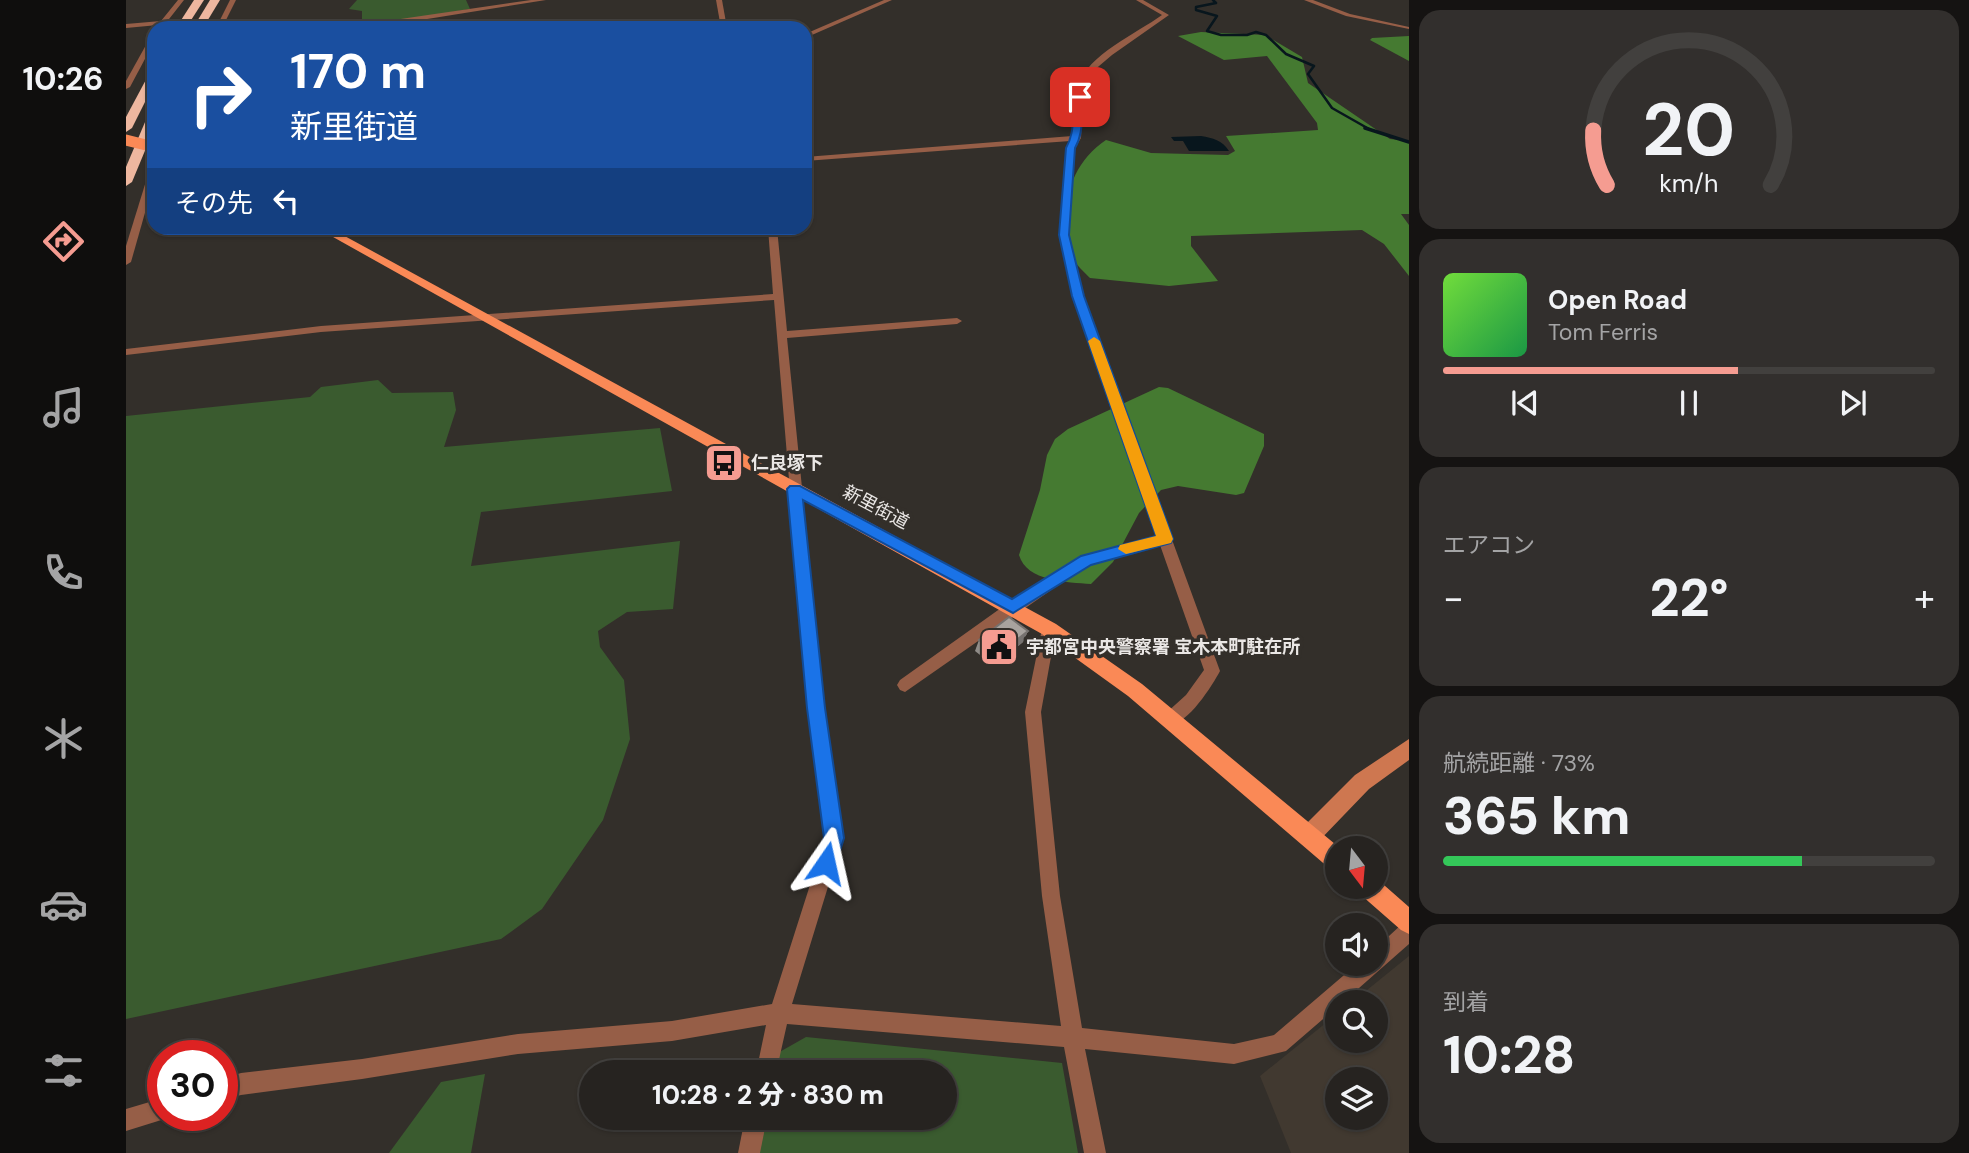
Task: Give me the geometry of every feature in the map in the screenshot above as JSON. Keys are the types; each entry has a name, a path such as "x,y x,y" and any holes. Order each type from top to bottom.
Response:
{"highway":[{"path":"186,21 199,0"},
{"path":"202,21 215,0"},
{"path":"126,128 147,88"},
{"path":"126,182 147,132"}],"main road":[{"path":"126,140 147,145"},
{"name":"新里街道","path":"335,235 1049,629 1171,719 1325,849"},
{"path":"1384,900 1409,922"}],"street":[{"path":"165,21 181,0"},
{"path":"222,21 233,0"},
{"path":"398,21 513,2 543,0"},
{"path":"719,0 722,21"},
{"path":"812,33 889,0"},
{"path":"1139,0 1166,15 1107,56 1084,78 1076,117 1077,138 1071,148 1064,235 1078,296 1212,671 1192,700 1171,719"},
{"path":"1307,0 1349,15 1407,28"},
{"path":"126,26 147,26"},
{"path":"126,86 139,54 147,44"},
{"path":"139,54 147,54"},
{"path":"812,158 1077,138"},
{"path":"126,262 147,191"},
{"path":"769,1060 779,1013 834,838 816,708 773,235"},
{"path":"126,352 321,329 778,297"},
{"path":"782,335 957,321"},
{"path":"905,685 1013,607 1086,561 1165,539"},
{"path":"1049,629 1033,712 1051,896 1073,1038 1095,1153"},
{"path":"1310,836 1362,782 1409,748"},
{"path":"1388,950 1409,931"},
{"path":"238,1085 362,1069 518,1044 672,1031 779,1013 1234,1054 1279,1044 1359,976"},
{"path":"126,1120 147,1114"},
{"path":"749,1153 754,1130"}],"shaded area":[{"path":"1201,136 1217,140 1229,151 1189,151 1183,141 1174,141 1171,137"},
{"path":"1409,956 1409,1153 1291,1153 1260,1076 1325,1024 1325,1053 1388,1053 1388,990 1367,990 1388,976 1388,973"}],"green space":[{"path":"357,0 466,0 470,9 398,21 362,21 362,11 349,9"},
{"path":"1201,32 1265,35 1302,57 1308,83 1390,139 1409,141 1409,214 1401,214 1409,225 1409,276 1384,244 1362,230 1191,236 1191,246 1218,281 1169,286 1090,278 1078,266 1072,257 1065,225 1069,192 1082,163 1106,140 1151,153 1228,155 1235,151 1226,136 1318,130 1317,123 1267,56 1224,60 1178,36"},
{"path":"1409,36 1409,61 1370,40 1372,38"},
{"path":"378,380 392,393 453,392 456,410 444,447 660,428 672,491 481,512 471,566 680,541 673,609 627,612 598,631 600,647 624,680 630,739 603,820 542,909 501,939 126,1019 126,416 310,397 321,387"},
{"path":"1159,387 1168,388 1264,434 1264,446 1244,493 1236,495 1178,486 1161,490 1139,513 1113,562 1091,584 1049,579 1030,571 1019,555 1040,490 1047,455 1055,439 1068,429"},
{"path":"806,1037 1062,1063 1078,1153 755,1153 760,1130 957,1130 957,1060 775,1060 776,1054"},
{"path":"485,1074 471,1153 389,1153 441,1082"}],"building":[{"path":"1009,617 1028,631 998,655 979,640"}],"waterway":[{"path":"1213,0 1216,3 1196,7 1196,10 1217,16 1207,31 1221,35 1247,35 1256,32 1266,35 1286,54 1314,66 1308,74 1332,108 1369,129"},
{"path":"1365,128 1409,142"}],"slow traffic":[{"path":"1094,341 1165,539 1126,549"}],"place":[{"name":"仁良塚下","path":"724,463"},
{"name":"宇都宮中央警察署 宝木本町駐在所","path":"999,647"}],"route":[{"path":"826,863 834,838 816,708 795,489 1013,607 1074,566 1107,554 1165,539 1078,296 1064,235 1071,148 1077,138 1076,117 1080,97"}]}
